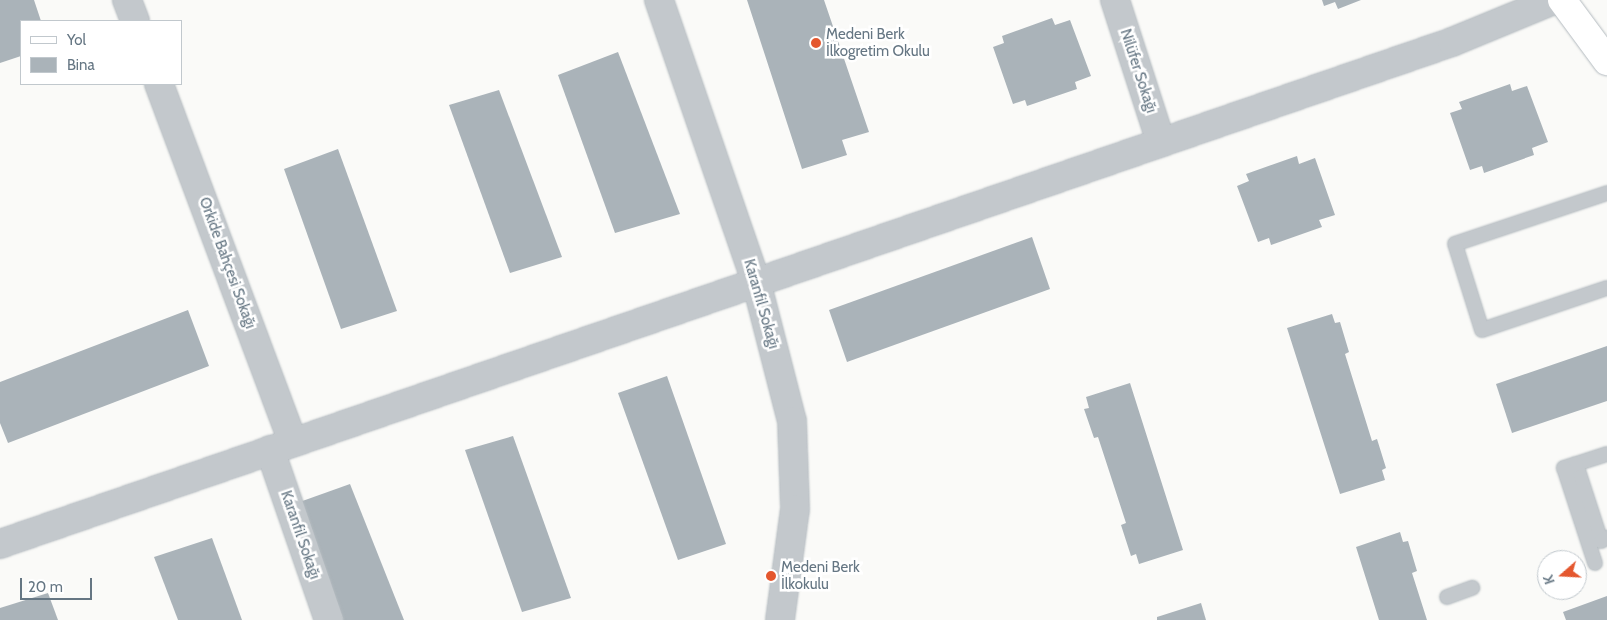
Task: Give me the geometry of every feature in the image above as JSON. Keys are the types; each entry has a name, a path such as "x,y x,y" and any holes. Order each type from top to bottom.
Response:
{"main road":[{"path":"1562,0 1607,61"}],"street":[{"path":"127,0 135,20"},
{"name":"Karanfil Sokağı","path":"659,0 756,281 792,420 794,510 780,620"},
{"name":"Nilüfer Sokağı","path":"1115,0 1161,142"},
{"path":"0,544 756,281 1452,42 1554,0"},
{"name":"Orkide Bahçesi Sokağı","path":"159,85 282,446"},
{"name":"Karanfil Sokağı","path":"282,446 329,620"}],"lane":[{"path":"1607,193 1455,244 1482,330 1607,288"},
{"path":"1595,563 1564,468 1607,454"},
{"path":"1576,464 1601,540 1607,538"},
{"path":"1447,597 1472,588"}],"building":[{"path":"0,0 34,0 41,20 20,20 20,56 0,63"},
{"path":"747,0 824,0 869,132 842,140 847,155 802,169"},
{"path":"1322,0 1361,0 1338,9 1335,2 1324,6"},
{"path":"1052,18 1055,25 1070,20 1091,76 1075,82 1077,89 1027,106 1025,100 1013,104 993,47 1004,43 1002,36"},
{"path":"618,52 680,214 615,233 558,75"},
{"path":"1510,84 1512,91 1527,86 1548,142 1532,148 1534,155 1484,173 1482,166 1470,170 1450,113 1462,109 1459,102"},
{"path":"499,90 562,257 510,273 449,105"},
{"path":"338,149 397,311 341,329 284,169"},
{"path":"1297,156 1299,164 1315,158 1335,215 1319,220 1322,227 1271,245 1269,238 1258,242 1237,186 1249,181 1246,174"},
{"path":"1032,237 1050,289 847,362 829,310"},
{"path":"188,310 209,366 8,443 0,423 0,382"},
{"path":"1332,314 1335,323 1340,322 1349,352 1345,354 1372,441 1377,439 1386,468 1382,470 1385,480 1340,494 1287,328"},
{"path":"1607,346 1607,401 1512,433 1496,384"},
{"path":"667,376 726,544 678,560 618,393"},
{"path":"1130,383 1183,550 1139,564 1136,554 1131,556 1121,525 1126,523 1098,437 1094,438 1084,409 1089,408 1086,397"},
{"path":"513,436 571,598 522,612 465,450"},
{"path":"350,484 404,620 340,620 294,504"},
{"path":"1400,532 1403,542 1408,541 1417,571 1412,573 1427,620 1379,620 1356,547"},
{"path":"212,538 242,620 178,620 154,557"},
{"path":"48,593 58,620 0,620 0,608"},
{"path":"1607,596 1607,620 1566,620 1563,612"},
{"path":"1201,603 1206,620 1157,620 1157,617"}],"place":[{"name":"Medeni Berk İlkogretim Okulu","path":"816,43"},
{"name":"Medeni Berk İlkokulu","path":"771,576"}]}
